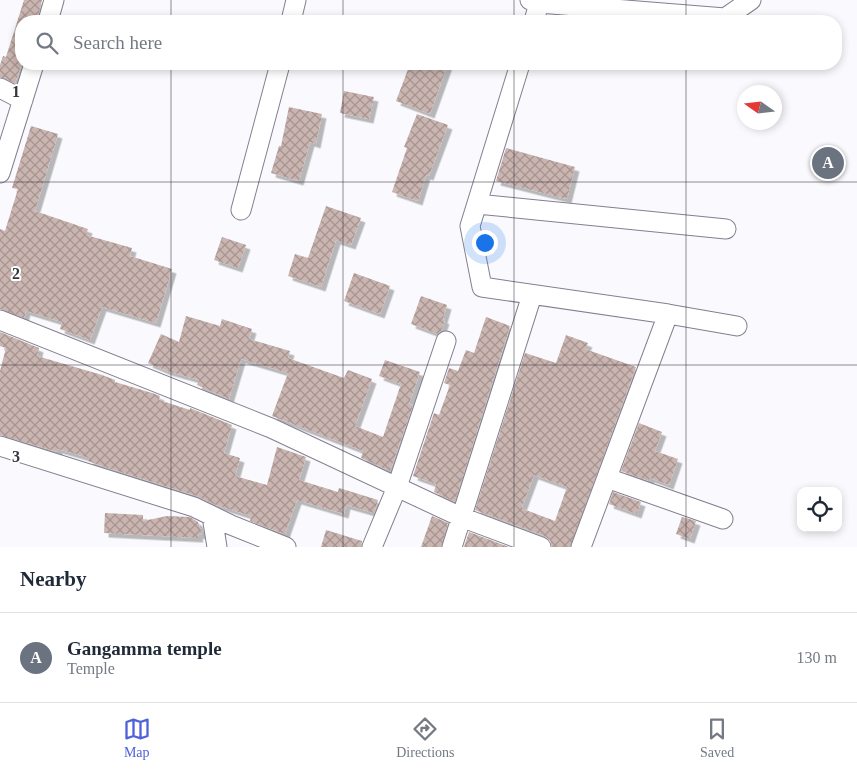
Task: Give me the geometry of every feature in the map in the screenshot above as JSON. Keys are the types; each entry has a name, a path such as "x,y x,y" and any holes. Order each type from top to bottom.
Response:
{"street":[{"path":"50,15 54,0"},
{"path":"292,15 296,0"},
{"path":"729,15 750,0"},
{"path":"534,15 535,2 632,5 704,15"},
{"path":"0,173 32,70"},
{"path":"242,210 278,70"},
{"path":"518,70 470,226 482,287 737,326"},
{"path":"0,88 23,100"},
{"path":"477,204 726,229"},
{"path":"452,547 532,295"},
{"path":"581,547 668,314"},
{"path":"0,320 271,428 461,518 541,547"},
{"path":"372,547 397,487 446,341"},
{"path":"0,446 194,507 286,547"},
{"path":"607,478 723,519"},
{"path":"212,516 217,547"}],"building":[{"path":"24,0 42,0 38,15 19,15"},
{"path":"15,28 15,70 20,70 15,83 0,77 0,65 3,56 6,57"},
{"path":"408,70 446,70 430,114 396,101"},
{"path":"344,91 374,97 369,119 340,113"},
{"path":"289,107 322,114 316,144 310,142 299,181 271,173 279,146 281,146"},
{"path":"417,114 448,125 429,176 426,175 418,201 392,192 407,148 404,147"},
{"path":"31,126 58,134 35,211 88,229 86,235 132,248 130,256 172,269 156,323 102,307 90,340 60,329 62,322 26,311 24,318 0,309 0,229 5,231 18,189 12,188"},
{"path":"506,148 575,167 567,199 496,181"},
{"path":"326,206 361,218 351,245 336,240 321,287 288,276 295,254 308,258"},
{"path":"222,237 246,245 238,268 214,260"},
{"path":"354,273 390,286 380,314 344,301"},
{"path":"421,296 447,305 443,319 445,320 438,334 411,324"},
{"path":"186,316 220,326 222,319 252,329 249,339 290,351 288,358 344,378 348,370 372,379 355,426 383,437 401,384 379,376 385,360 420,372 409,404 413,405 390,471 361,458 363,451 272,416 288,373 241,359 229,399 197,385 199,380 167,371 148,363 161,334 179,342"},
{"path":"486,317 510,326 455,502 434,492 436,484 413,476 434,413 439,415 450,385 444,383 449,368 458,371 466,350 474,353"},
{"path":"0,332 39,348 37,356 102,375 115,380 115,382 160,396 159,400 190,410 190,408 232,425 224,453 240,458 235,476 267,485 277,447 306,457 299,480 338,492 339,488 378,500 374,513 346,505 344,514 297,500 285,534 250,521 251,516 216,505 197,496 88,461 89,458 58,449 58,452 0,435 0,371 6,348 0,346"},
{"path":"566,335 588,343 585,349 636,367 570,547 552,547 550,540 545,536 475,510 525,353 556,363","holes":["534,475 567,487 555,521 522,507"]},
{"path":"639,423 662,432 655,451 678,459 669,485 650,478 649,481 621,471"},
{"path":"613,492 641,502 637,514 609,504"},
{"path":"105,513 143,515 143,521 167,516 190,517 198,522 202,534 198,535 199,538 104,533"},
{"path":"432,516 448,523 441,547 421,547"},
{"path":"682,517 696,521 690,539 676,534"},
{"path":"326,530 362,541 361,547 321,547"},
{"path":"469,532 509,547 464,547"}],"place":[{"name":"Gangamma temple","path":"828,163"}]}
